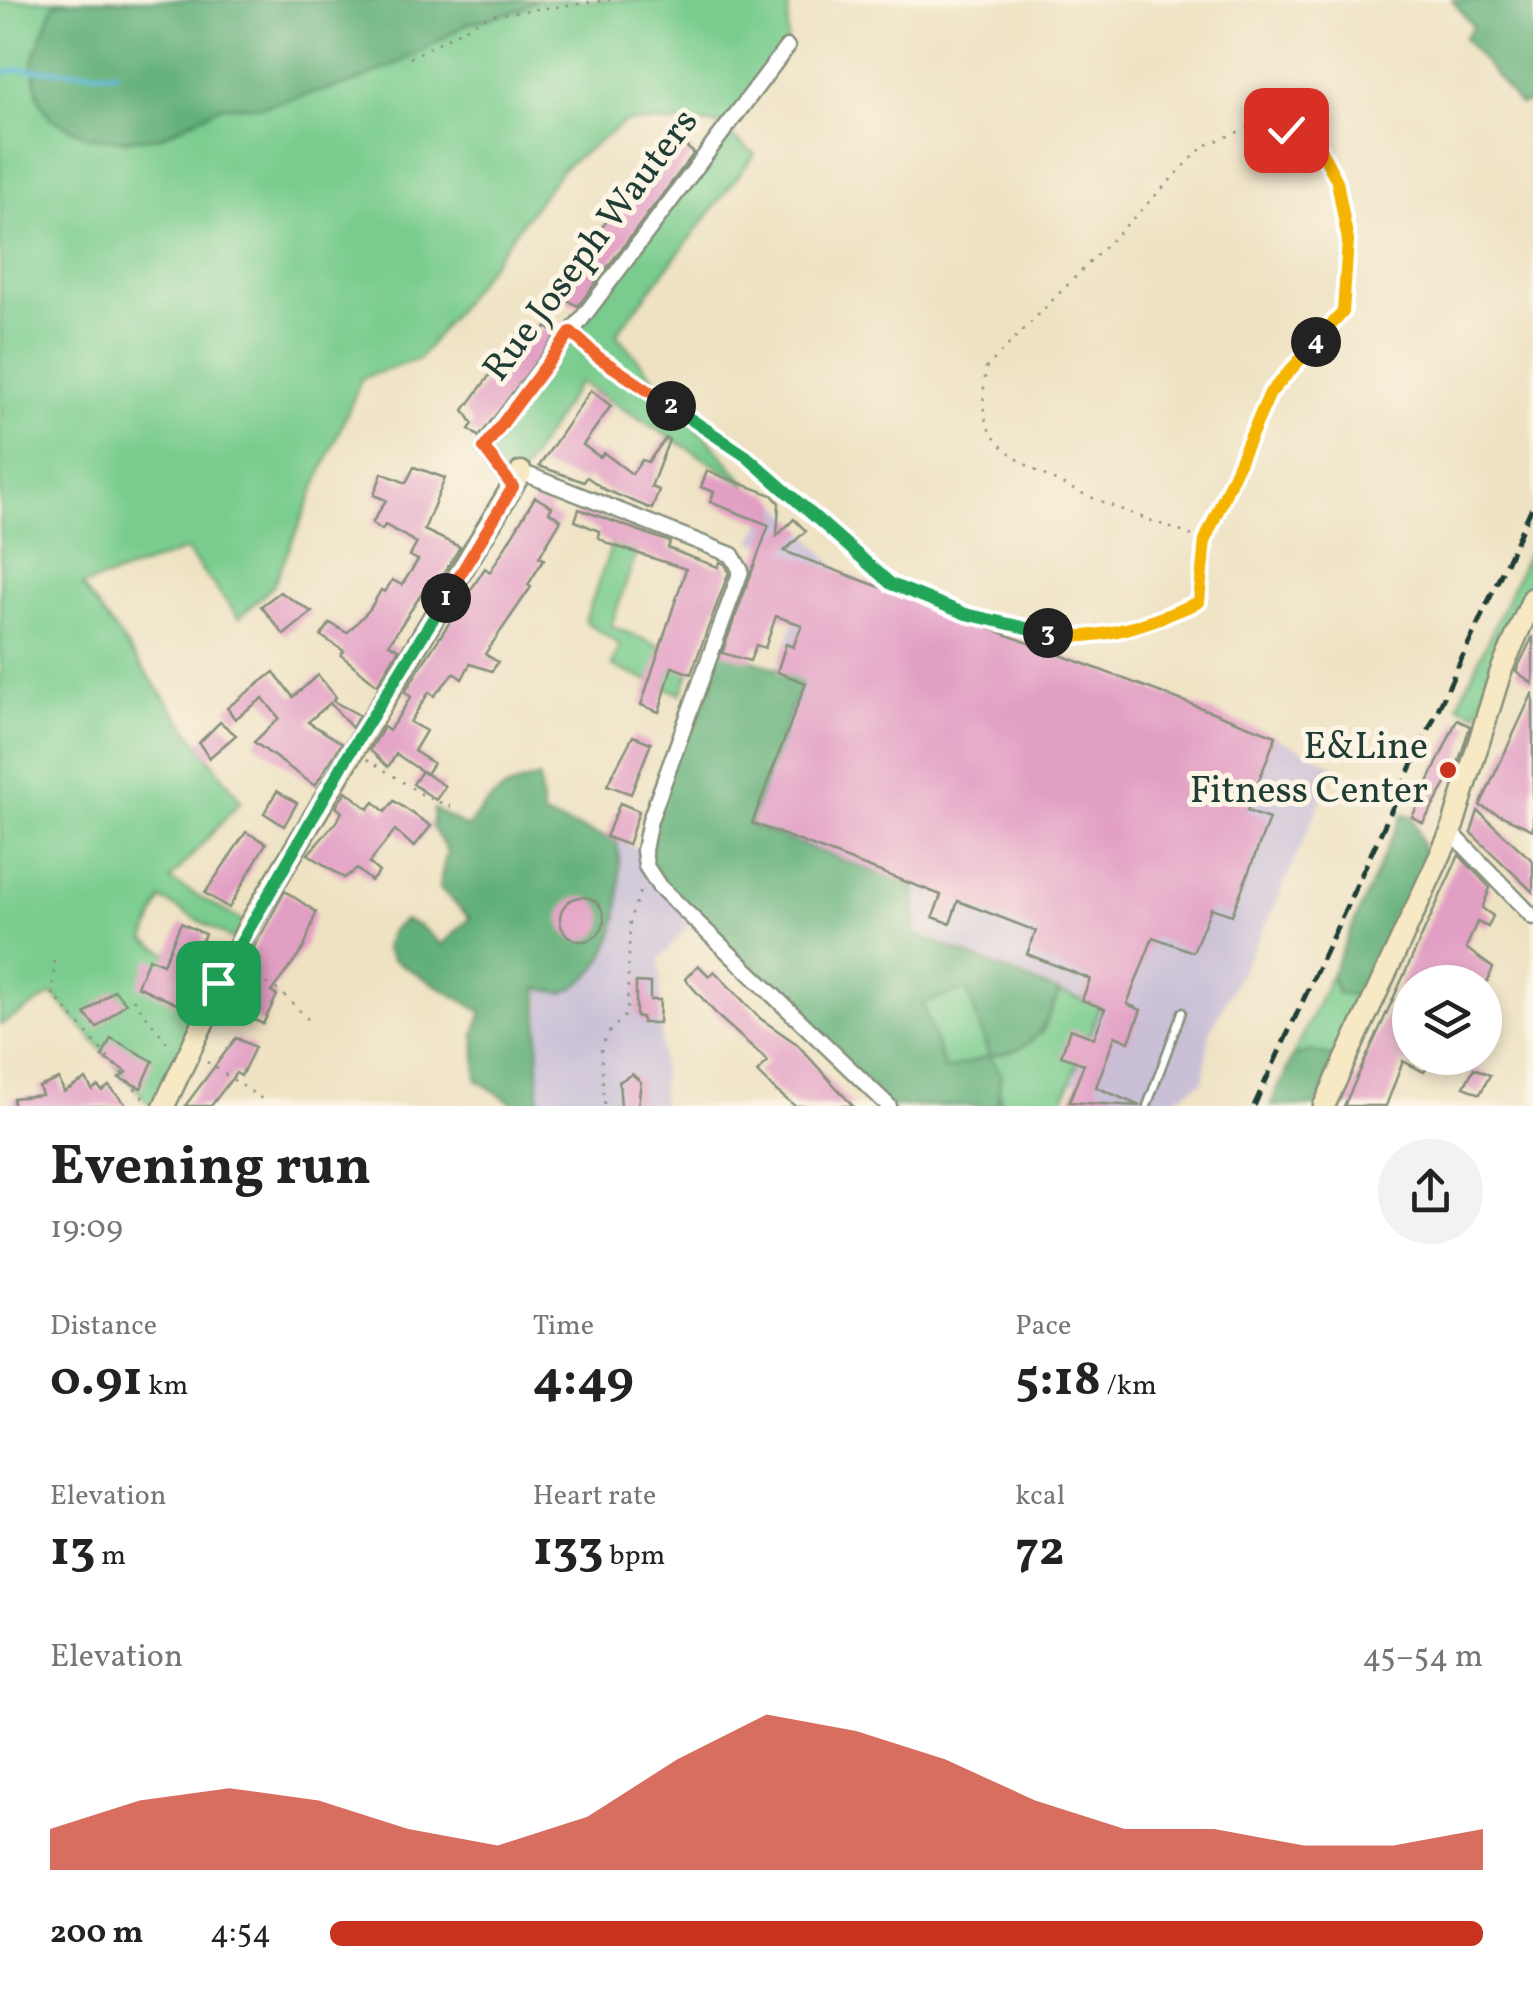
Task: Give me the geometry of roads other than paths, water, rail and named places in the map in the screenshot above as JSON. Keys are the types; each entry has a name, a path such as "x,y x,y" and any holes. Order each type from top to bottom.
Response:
{"street":[{"name":"Rue Joseph Wauters","path":"517,479 484,448 787,47"},
{"path":"164,1106 230,962 352,749 517,479 732,554 741,571 650,820 644,850 650,872 659,886 889,1106"},
{"path":"1324,1106 1452,832 1501,671 1533,598"},
{"path":"1452,832 1533,917"}],"lane":[{"path":"571,332 598,357"},
{"path":"1146,1106 1182,1012"}],"waterway":[{"path":"0,73 20,69 117,73"}],"railway":[{"path":"1254,1106 1533,505"}],"place":[{"name":"E&Line Fitness Center","path":"1448,770"}]}
